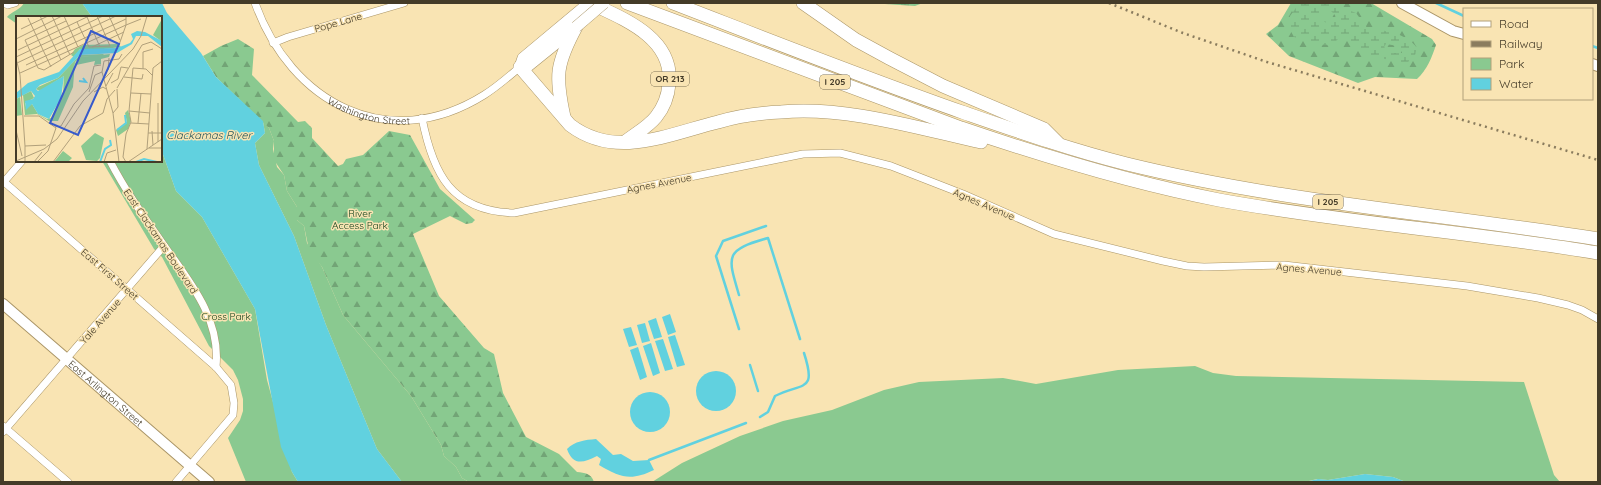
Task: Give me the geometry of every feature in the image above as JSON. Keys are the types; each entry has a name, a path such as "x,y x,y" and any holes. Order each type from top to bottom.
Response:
{"highway":[{"path":"520,67 528,66 571,25 589,3"},
{"name":"OR 213","path":"589,3 643,30 660,47 669,71 668,96 663,107 651,122 625,142"},
{"path":"564,118 558,89 558,71 571,25 604,3"},
{"name":"I 205","path":"627,3 961,128 1111,176 1219,200 1327,217 1598,253"},
{"name":"I 205","path":"673,3 871,79 1062,147 1178,176 1270,194 1598,239"},
{"path":"803,3 856,40 888,58 943,86 1044,130 1062,147"},
{"path":"520,67 575,129 590,138 602,142 652,141 719,121 745,116 804,111 864,116 1045,156"}],"main road":[{"path":"1402,3 1453,31 1463,34"},
{"name":"East Arlington Street","path":"3,304 209,482"}],"street":[{"path":"4,3 8,5 15,3"},
{"name":"Washington Street","path":"255,3 273,43 288,65 303,81 320,94 338,104 362,114 400,120 422,118 452,110 471,102 494,89 520,67"},
{"name":"Pope Lane","path":"273,43 288,37 404,3"},
{"name":"Agnes Avenue","path":"422,118 430,154 442,176 465,201 490,210 514,213 798,155 840,154 891,166 962,194 1054,234 1163,262 1197,267 1284,265 1467,286 1538,298 1568,305 1582,310 1598,319"},
{"path":"3,182 21,162"},
{"name":"East Clackamas Boulevard","path":"111,162 124,187 190,281 204,307 216,338 218,348 216,367"},
{"name":"East First Street","path":"3,182 216,367"},
{"name":"Yale Avenue","path":"4,429 67,359 164,246"},
{"path":"176,482 226,424 234,412 234,400 231,385 216,367"},
{"path":"4,429 68,482"}],"green space":[{"path":"24,3 82,3 91,16 16,16 16,23 7,17 20,8"},
{"path":"870,3 923,3 915,6"},
{"path":"1291,3 1371,3 1432,39 1436,45 1431,59 1417,79 1375,77 1358,83 1289,56 1266,34 1278,25"},
{"path":"1309,3 1339,3 1341,7 1356,13 1368,29 1395,33 1413,43 1417,48 1415,55 1406,64 1372,56 1345,38 1340,37 1332,45 1314,44 1294,37 1288,26 1290,16 1298,5","holes":["1323,9 1329,9 1335,15 1336,20 1332,24 1321,21 1318,15","1386,44 1398,46 1402,50 1402,53 1391,53 1384,47"]},
{"name":"River Access Park","path":"238,39 254,49 252,75 298,122 305,121 312,128 312,138 338,166 343,164 346,159 363,155 389,131 410,135 440,189 475,220 472,223 466,224 450,216 413,234 439,296 484,348 494,354 503,393 526,437 559,454 577,472 589,475 594,482 469,482 462,478 456,467 444,456 441,445 411,396 343,315 322,267 309,250 304,226 297,220 297,207 287,191 284,175 274,160 274,141 269,128 216,77 203,56"},
{"path":"263,121 269,128 274,141 273,149 277,167 284,175 287,191 297,207 297,220 304,226 307,243 322,267 343,315 411,396 441,445 444,456 456,467 462,478 469,482 402,482 377,449 326,325 294,236 259,165 255,143 265,133"},
{"name":"Cross Park","path":"162,152 176,191 202,217 255,309 267,380 292,472 298,482 246,482 228,438 240,420 243,411 243,399 238,380 233,370 209,346 162,257 154,249 103,162 162,162"},
{"path":"1195,366 1213,373 1236,376 1524,382 1554,475 1560,482 1406,482 1393,477 1365,474 1328,480 1317,479 1305,482 652,482 682,463 740,436 783,421 832,410 884,390 919,382 1003,378 1036,384 1118,370"}],"water":[{"name":"Clackamas River","path":"82,3 162,3 167,13 201,53 216,77 263,121 265,133 255,143 259,165 294,236 326,325 377,449 402,482 298,482 281,447 255,309 202,217 176,191 162,152 162,16 91,16"},
{"path":"670,314 676,332 668,335 662,317"},
{"path":"656,318 662,337 654,339 648,321"},
{"path":"645,323 650,341 642,343 637,325"},
{"path":"631,327 637,345 629,347 623,329"},
{"path":"675,335 685,365 677,367 668,337"},
{"path":"663,339 673,369 665,371 655,341"},
{"path":"651,343 660,373 653,376 643,346"},
{"path":"638,347 647,377 640,380 630,350"},
{"path":"716,371 724,373 730,377 734,383 736,391 734,399 730,405 724,409 716,411 708,409 702,405 698,399 696,391 698,383 702,377 708,373"},
{"path":"650,392 658,394 664,398 668,404 670,412 668,420 664,426 658,430 650,432 642,430 636,426 632,420 630,412 632,404 636,398 642,394"},
{"path":"596,439 613,455 621,454 633,461 649,460 654,470 639,476 632,477 620,475 599,465 601,459 597,456 579,462 575,461 569,454 567,449 573,444 584,440"},
{"path":"1365,474 1393,477 1406,482 1305,482 1318,479 1328,480"}],"waterway":[{"path":"1436,3 1463,16"},
{"path":"1593,46 1598,48"},
{"path":"739,329 716,256 723,241 766,226"},
{"path":"739,295 732,271 733,256 744,246 768,238 800,339"},
{"path":"760,417 768,412 775,396 800,387 808,380 808,366 804,353"},
{"path":"750,365 758,391"},
{"path":"649,460 746,423"}],"railway":[{"path":"1109,3 1183,33 1267,62 1598,160"}]}
